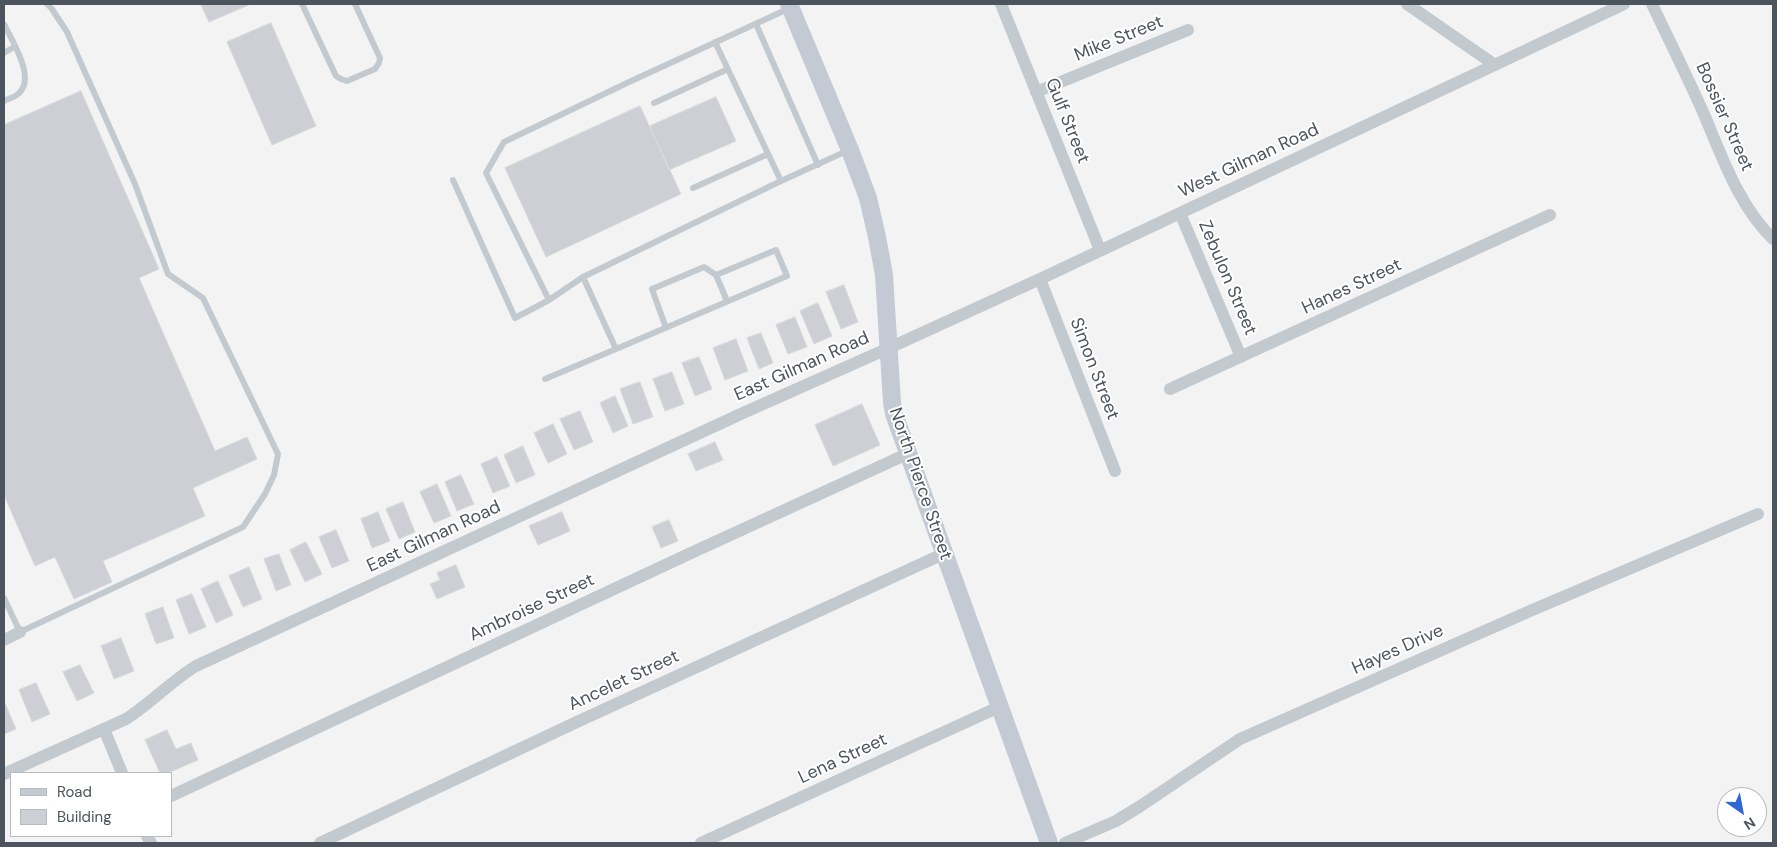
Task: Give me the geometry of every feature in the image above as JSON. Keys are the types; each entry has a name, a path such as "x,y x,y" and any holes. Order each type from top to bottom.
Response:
{"street":[{"name":"Gulf Street","path":"1001,4 1100,250"},
{"path":"1407,4 1495,65"},
{"name":"West Gilman Road","path":"889,348 1040,279 1624,4"},
{"name":"Bossier Street","path":"1652,4 1736,186 1762,229 1773,239"},
{"name":"North Pierce Street","path":"790,6 868,198 884,275 894,414 1049,843"},
{"name":"Mike Street","path":"1036,92 1188,30"},
{"name":"Zebulon Street","path":"1180,212 1241,357"},
{"name":"Hanes Street","path":"1170,389 1550,215"},
{"name":"Simon Street","path":"1040,279 1114,471"},
{"name":"East Gilman Road","path":"4,774 104,729 139,710 171,683 196,666 743,413 889,348"},
{"name":"Ambroise Street","path":"172,796 691,552 908,454"},
{"name":"Hayes Drive","path":"1065,843 1116,821 1139,808 1240,739 1521,615 1758,514"},
{"name":"Ancelet Street","path":"320,843 588,717 944,554"},
{"path":"4,640 20,632"},
{"name":"Lena Street","path":"701,843 999,707"},
{"path":"104,729 122,772"}],"lane":[{"path":"4,598 20,632 243,527 265,494 274,475 278,454 203,298 168,274 135,184 67,32 47,4"},
{"path":"302,4 336,76 347,81 375,68 380,58 355,4"},
{"path":"548,300 486,173 504,142 756,24 790,6"},
{"path":"4,24 25,71 25,83 19,94 4,101"},
{"path":"756,24 818,164"},
{"path":"715,42 781,181"},
{"path":"4,52 14,47"},
{"path":"654,103 728,69"},
{"path":"453,180 515,318 548,300 583,277 781,181 850,150"},
{"path":"693,188 768,154"},
{"path":"545,379 787,276 776,250 716,275"},
{"path":"666,328 652,289 704,267 716,275 727,301"},
{"path":"583,277 616,349"}],"building":[{"path":"201,4 251,4 209,22"},
{"path":"271,23 316,126 272,145 227,42"},
{"path":"81,91 159,269 139,278 215,451 247,437 257,459 193,488 205,516 103,561 112,582 74,599 55,557 35,566 4,495 4,125"},
{"path":"716,97 736,141 669,170 650,126"},
{"path":"640,106 681,194 546,257 505,168"},
{"path":"844,285 858,322 841,329 826,292"},
{"path":"818,303 832,336 814,344 800,311"},
{"path":"795,317 807,347 788,354 776,325"},
{"path":"761,333 773,363 759,369 747,338"},
{"path":"736,339 748,371 725,380 713,348"},
{"path":"699,357 712,389 695,396 682,363"},
{"path":"672,372 684,404 665,411 653,379"},
{"path":"640,382 653,417 633,424 620,389"},
{"path":"615,396 628,426 613,433 600,403"},
{"path":"862,404 880,445 833,466 815,425"},
{"path":"580,411 593,442 574,450 560,419"},
{"path":"553,424 567,454 548,463 534,433"},
{"path":"715,442 723,460 696,471 688,454"},
{"path":"523,446 535,475 516,483 504,455"},
{"path":"497,457 510,486 493,493 481,464"},
{"path":"461,475 474,504 457,511 445,482"},
{"path":"437,484 451,516 434,523 420,492"},
{"path":"403,502 415,532 399,539 386,509"},
{"path":"378,512 390,541 372,548 361,519"},
{"path":"562,512 570,531 538,545 529,526"},
{"path":"669,520 678,541 661,548 652,527"},
{"path":"336,530 349,561 332,568 319,537"},
{"path":"306,542 322,574 305,582 290,550"},
{"path":"279,554 291,585 276,591 264,559"},
{"path":"456,565 465,587 437,599 430,584 440,580 437,573"},
{"path":"249,567 262,599 243,607 229,576"},
{"path":"218,581 233,615 216,623 201,589"},
{"path":"192,594 206,627 189,634 176,600"},
{"path":"163,607 174,638 156,644 145,614"},
{"path":"121,638 134,671 114,679 101,646"},
{"path":"80,665 94,693 77,701 63,672"},
{"path":"36,683 50,714 32,722 19,690"},
{"path":"4,701 16,729 4,734"},
{"path":"167,730 176,749 191,743 198,760 170,772 160,772 145,740"}]}
